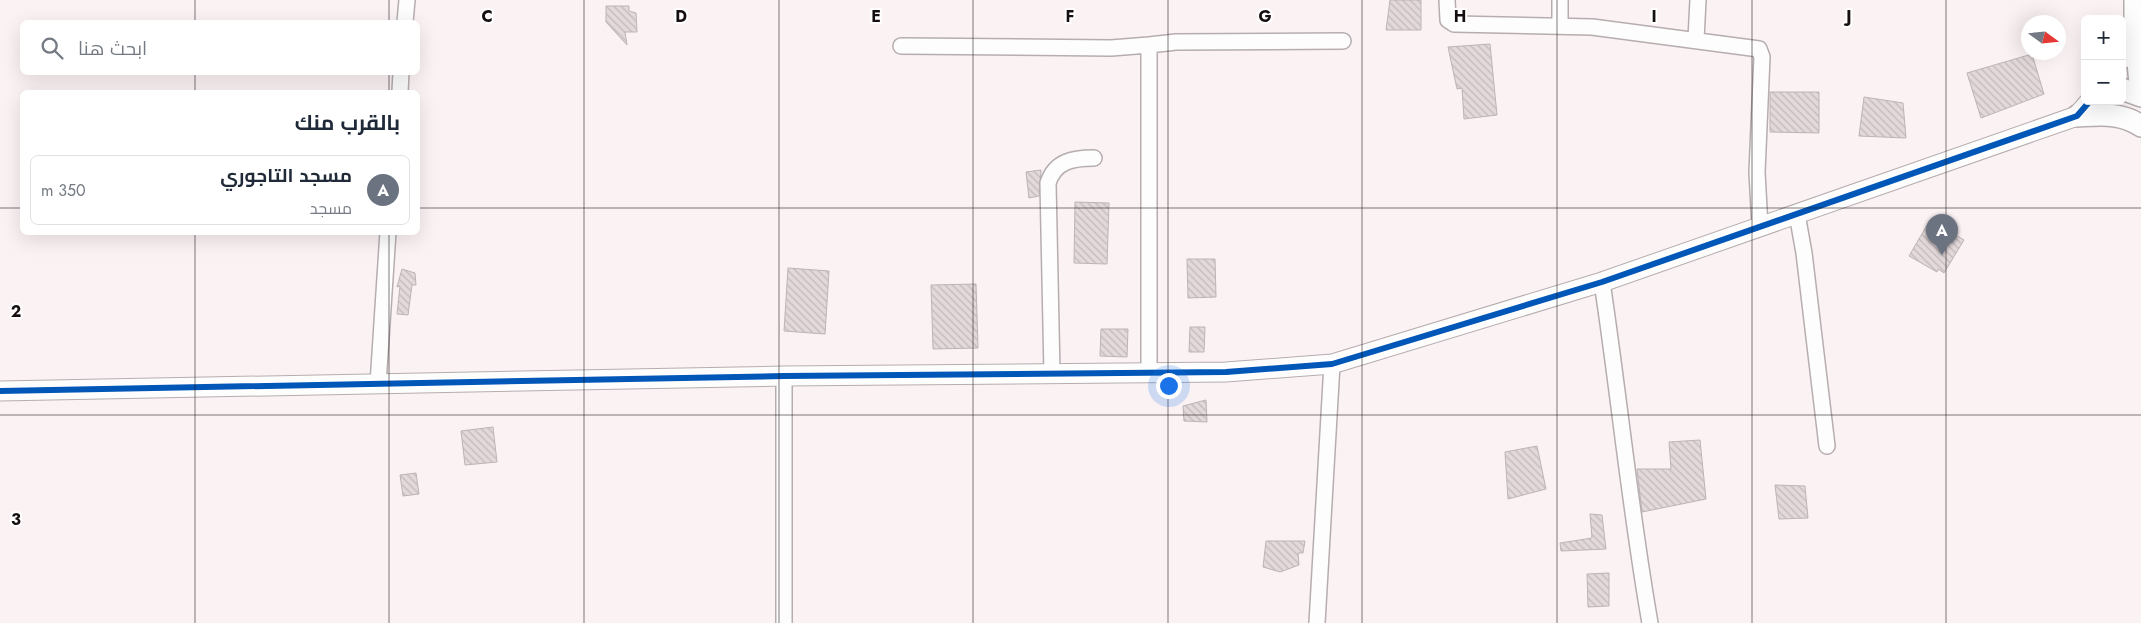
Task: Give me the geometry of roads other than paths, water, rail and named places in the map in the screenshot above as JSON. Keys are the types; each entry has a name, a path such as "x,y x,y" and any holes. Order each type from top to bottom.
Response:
{"main road":[{"path":"2135,0 2134,64 2141,95"},
{"path":"2126,90 2141,95"},
{"path":"2083,109 2126,117 2141,126"}],"street":[{"path":"405,20 407,0"},
{"path":"1448,0 1448,20 1454,24 1560,26 1696,39 1760,48 1756,172 1760,227"},
{"path":"1560,0 1560,26"},
{"path":"1696,39 1698,0"},
{"path":"901,46 1111,48 1176,42 1343,41"},
{"path":"1149,45 1149,373"},
{"path":"400,90 401,75"},
{"path":"0,391 784,376 1226,372 1332,364 1602,282 1797,214 2083,109"},
{"path":"1052,374 1048,183 1051,173 1061,164 1072,158 1094,158"},
{"path":"1797,214 1804,254 1827,446"},
{"path":"378,384 388,235"},
{"path":"1602,282 1620,404 1636,540 1650,623"},
{"path":"1317,623 1332,364"},
{"path":"784,376 784,623"}],"place":[{"name":"مسجد التاجوري","path":"1942,255"}]}
